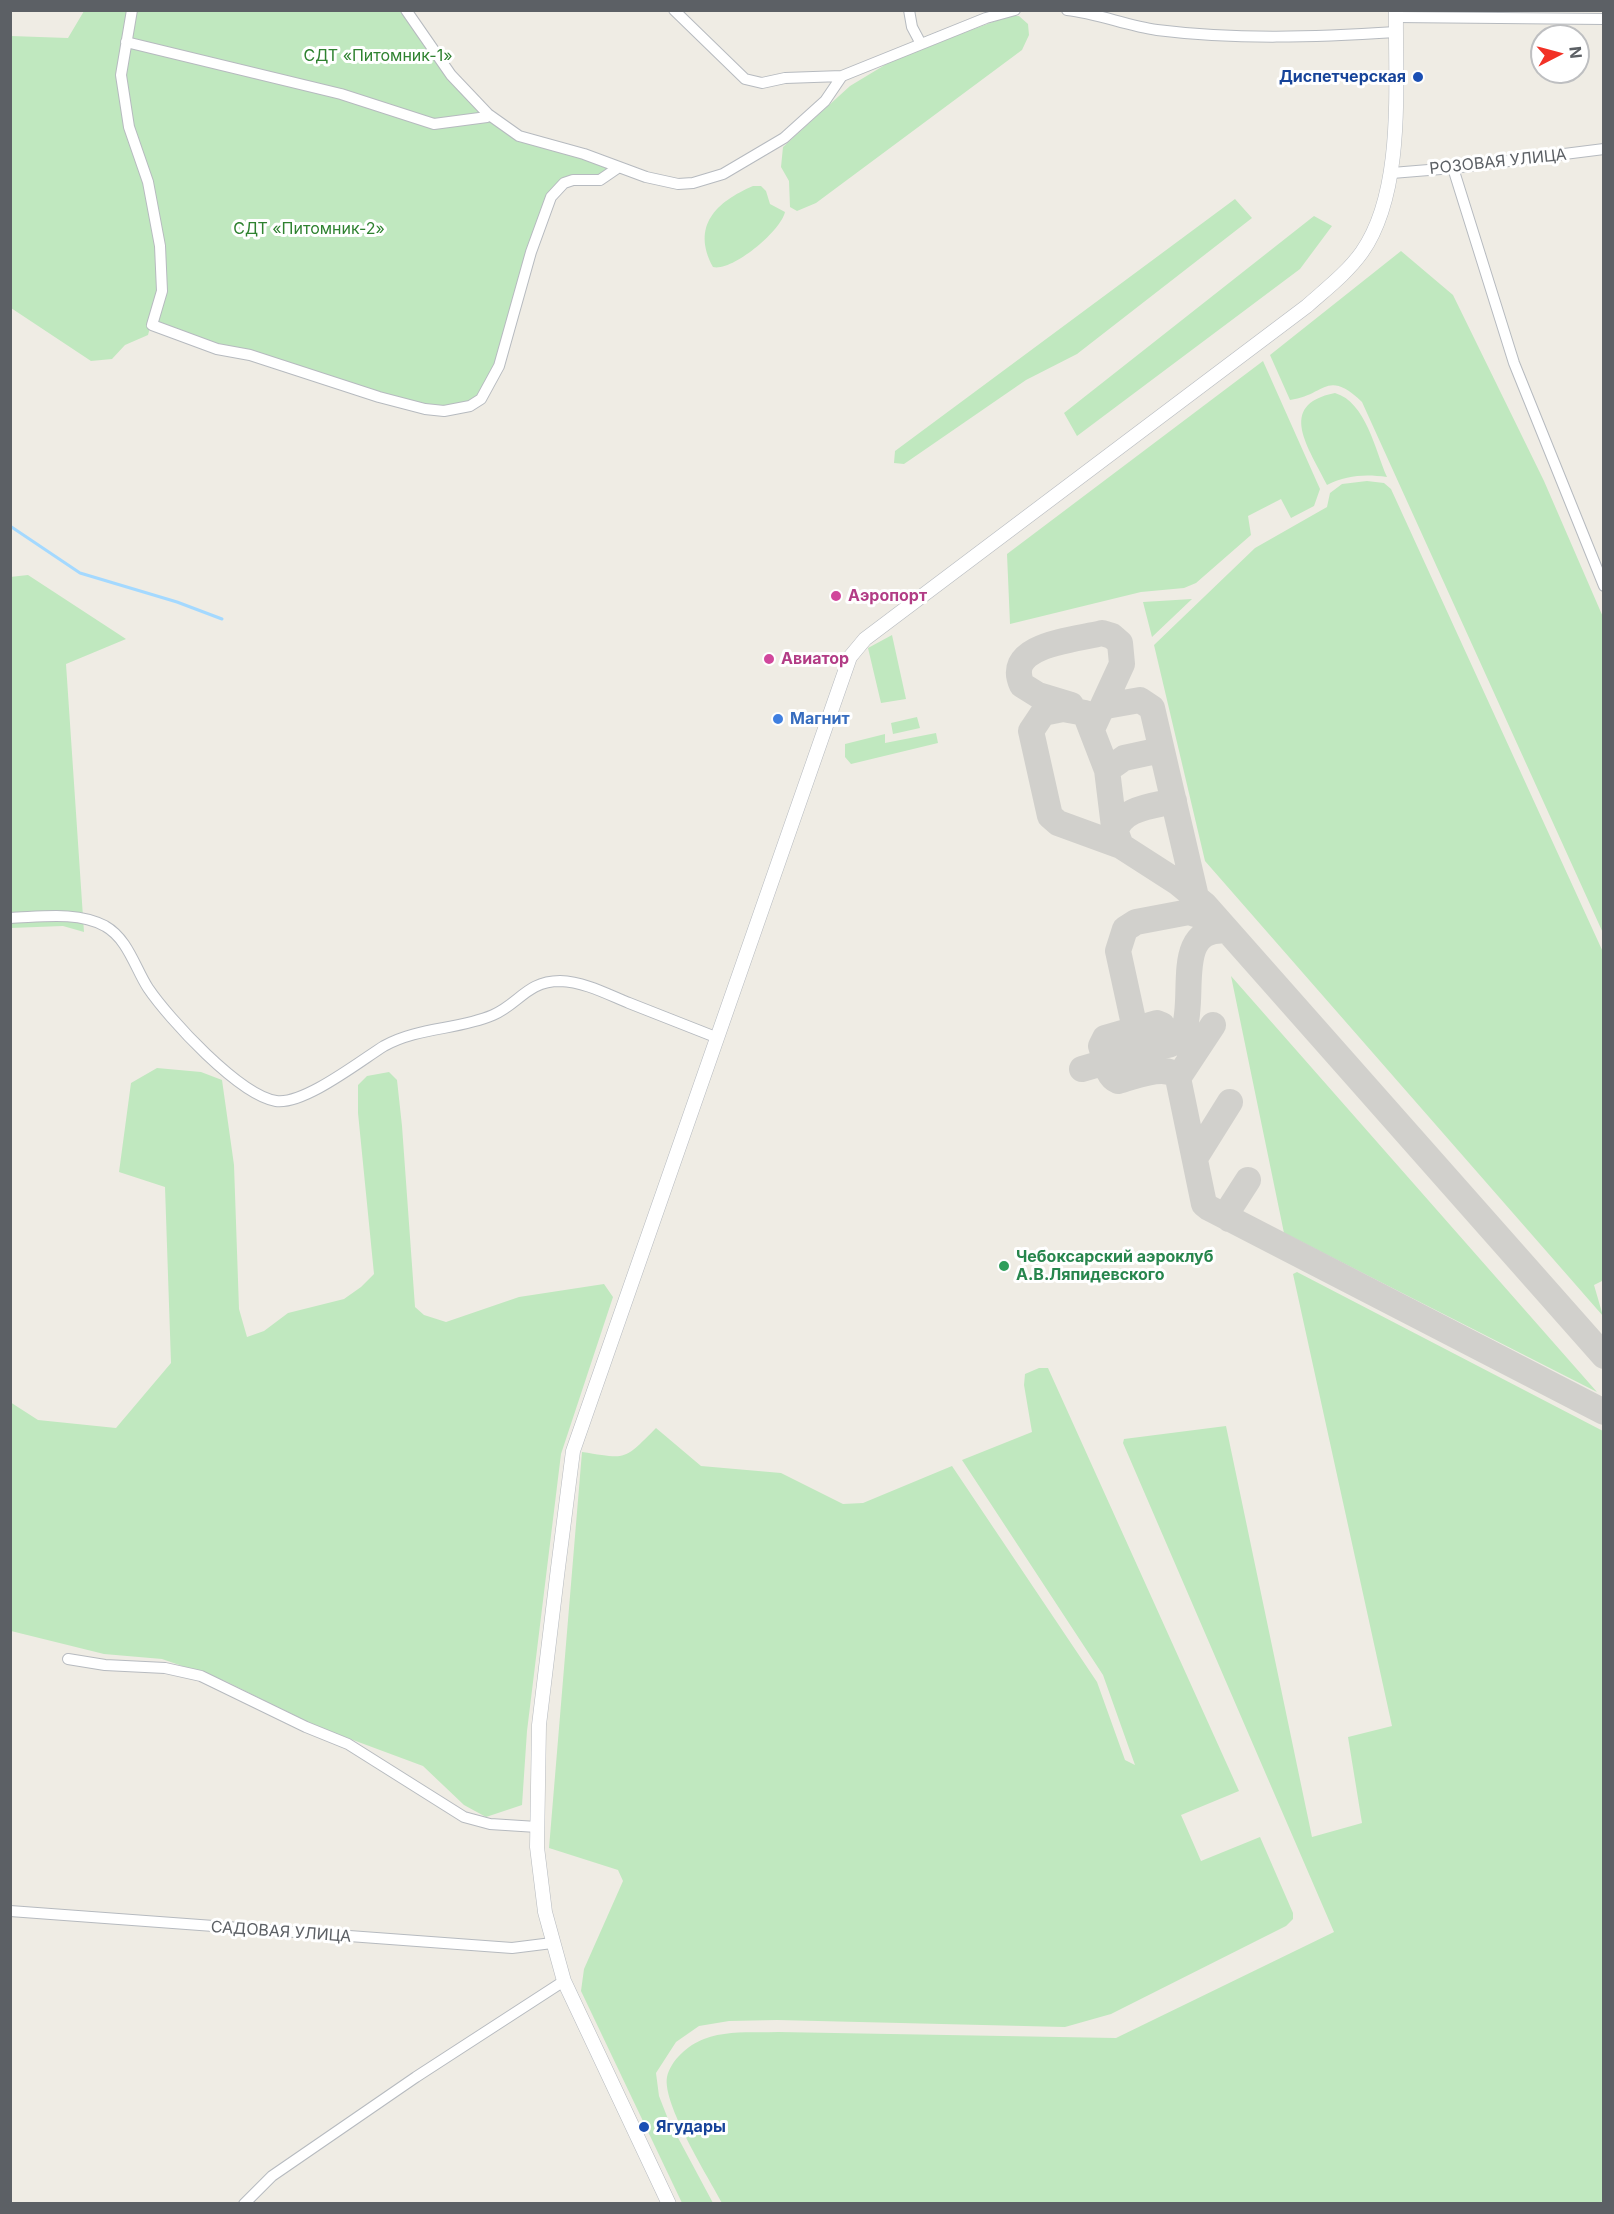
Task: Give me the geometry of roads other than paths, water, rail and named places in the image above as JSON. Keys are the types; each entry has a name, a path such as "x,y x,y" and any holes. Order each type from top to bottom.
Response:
{"street":[{"path":"132,10 121,75 129,127 148,182 160,246 159,267 163,278 152,325 217,349 250,355 413,406 444,411 470,406 481,399 499,366 531,252 551,197 564,183 573,180 600,180 619,167"},
{"path":"406,10 451,75 488,114 519,136 646,177 678,184 693,183 723,174 784,138 825,101 842,76"},
{"path":"674,10 745,79 762,83 785,78 842,76 920,42 1015,10"},
{"path":"909,10 912,27 920,42"},
{"path":"1067,10 1100,15 1155,30 1192,33 1315,36 1396,32"},
{"path":"669,2204 564,1981 552,1943 539,1880 537,1827 539,1725 573,1451 847,665 855,650 873,633 1306,306 1343,275 1362,251 1376,226 1386,200 1392,172 1396,14 1604,19"},
{"path":"126,42 341,94 434,124 477,119 488,114"},
{"name":"РОЗОВАЯ УЛИЦА","path":"1392,172 1453,168 1604,149"},
{"path":"1453,168 1514,363 1604,586"},
{"path":"10,918 69,916 105,926 117,935 132,956 147,986 172,1021 210,1060 258,1094 276,1101 305,1094 403,1037 491,1016 505,1009 522,993 541,983 560,981 584,984 718,1038"},
{"path":"68,1659 105,1665 165,1668 201,1676 306,1727 348,1744 464,1817 490,1824 537,1827"},
{"name":"САДОВАЯ УЛИЦА","path":"10,1911 512,1948 552,1943"},
{"path":"244,2204 272,2176 416,2077 564,1981"}],"waterway":[{"path":"10,526 80,573 177,602 222,619"}],"place":[{"name":"Диспетчерская","path":"1418,77"},
{"name":"Аэропорт","path":"836,596"},
{"name":"Авиатор","path":"769,659"},
{"name":"Магнит","path":"778,719"},
{"name":"Чебоксарский аэроклуб А.В.Ляпидевского","path":"1004,1266"},
{"name":"Ягудары","path":"644,2127"}],"park label":[{"name":"СДТ «Питомник-1»","path":"378,56"},
{"name":"СДТ «Питомник-2»","path":"309,229"}]}
